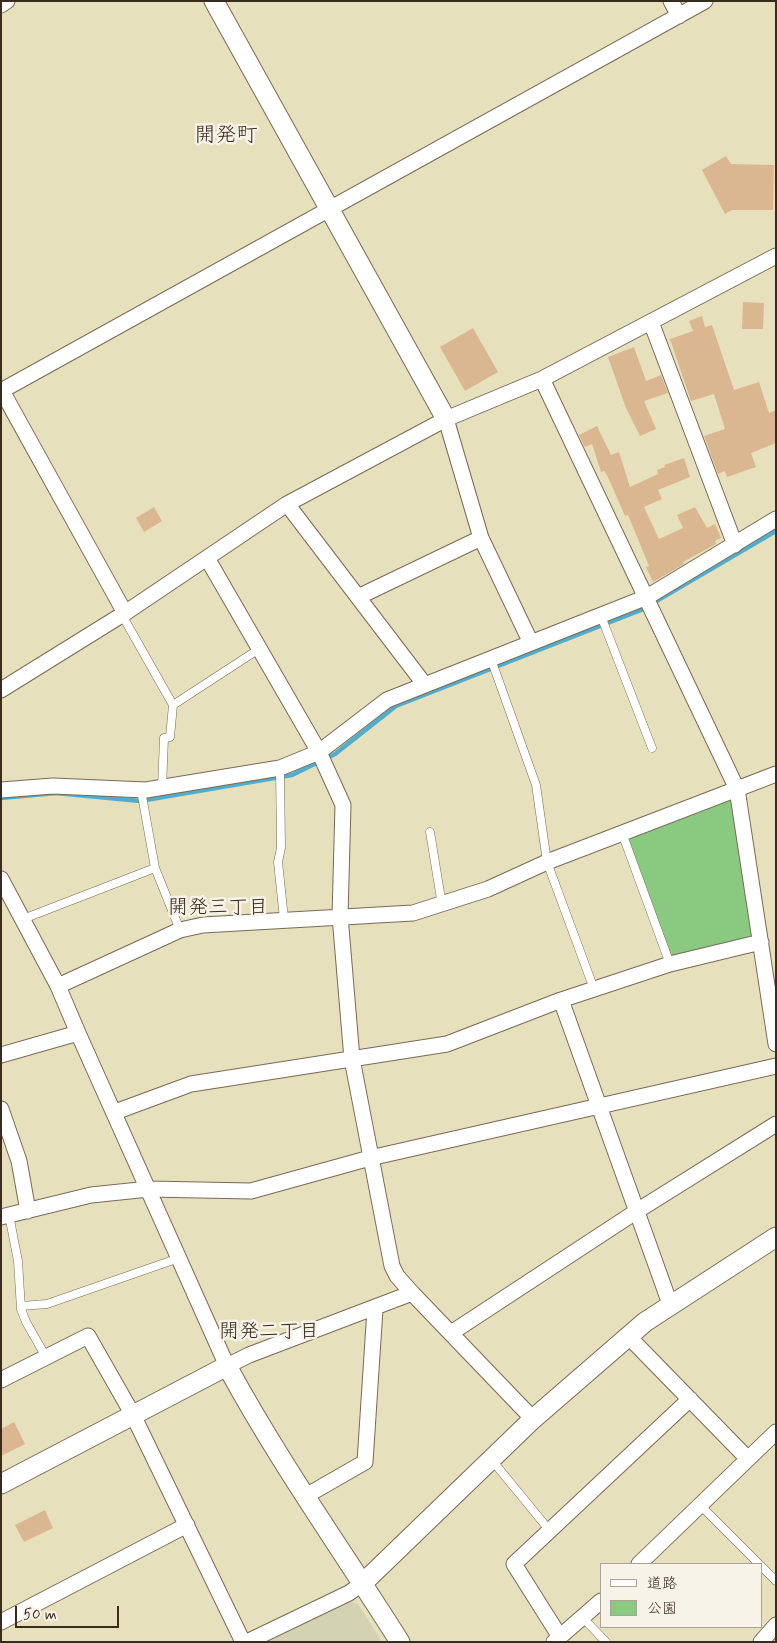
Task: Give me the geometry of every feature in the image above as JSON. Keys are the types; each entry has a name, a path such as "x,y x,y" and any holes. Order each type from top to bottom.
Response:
{"street":[{"path":"1,5 7,1"},
{"path":"214,1 446,419 481,538 530,644"},
{"path":"672,1 680,16"},
{"path":"124,614 1,391 705,1"},
{"path":"1,690 124,614 287,504 446,419 542,378 776,256"},
{"path":"651,322 735,545"},
{"path":"542,378 737,789 776,1044"},
{"path":"287,504 425,685"},
{"path":"1,790 53,786 142,790 280,768 319,752 387,700 647,597 776,519"},
{"path":"358,597 481,538"},
{"path":"206,558 319,752 343,805 340,916 352,1059 392,1266 397,1276 412,1293 533,1418"},
{"path":"58,986 180,930 204,925 413,913 442,905 488,888 547,862 776,774"},
{"path":"3,885 58,986 227,1366 257,1420 304,1497 400,1642"},
{"path":"115,1112 191,1084 448,1044 561,1000 670,964 761,942"},
{"path":"561,1000 670,1304"},
{"path":"1,1055 78,1033"},
{"path":"5,1216 91,1194 149,1189 251,1190 370,1158 599,1104 776,1066"},
{"path":"1,1109 19,1161 28,1210"},
{"path":"451,1333 637,1211 776,1124"},
{"path":"1,1380 88,1336 133,1415 245,1642 349,1593 533,1418 628,1336 670,1304 776,1237"},
{"path":"1,1484 249,1355 375,1309 412,1293"},
{"path":"304,1497 365,1462 375,1309"},
{"path":"628,1336 748,1459"},
{"path":"600,1602 557,1639 514,1564 690,1399"},
{"path":"640,1563 776,1432"},
{"path":"1,1622 187,1525"},
{"path":"761,1642 776,1625"}],"lane":[{"path":"124,614 173,705 170,737 164,738 162,788"},
{"path":"601,616 652,748"},
{"path":"173,705 259,649"},
{"path":"491,659 536,785 547,862 594,989"},
{"path":"280,768 281,848 278,862 284,920"},
{"path":"142,790 155,868 180,930"},
{"path":"430,832 442,905"},
{"path":"622,833 670,964"},
{"path":"23,920 155,868"},
{"path":"5,1216 18,1261 21,1306 26,1322 46,1357"},
{"path":"21,1306 47,1304 179,1258"},
{"path":"491,1459 550,1531"},
{"path":"700,1505 758,1563"},
{"path":"762,1567 776,1581"},
{"path":"583,1618 606,1642"}],"shaded area":[{"path":"348,1601 358,1604 382,1642 262,1642"}],"green space":[{"path":"732,791 761,942 670,964 625,832"}],"building":[{"path":"726,156 731,164 774,165 773,210 732,210 725,214 702,170"},
{"path":"743,302 764,303 763,329 742,329"},
{"path":"702,316 705,327 712,325 734,390 759,382 769,413 776,410 776,443 751,453 756,467 727,477 725,471 718,474 704,436 725,429 714,394 691,401 670,339 693,331 689,321"},
{"path":"473,328 498,372 465,391 440,347"},
{"path":"634,347 646,381 661,375 668,393 644,401 656,429 640,436 626,408 608,357"},
{"path":"597,426 611,455 619,452 630,487 658,474 657,470 665,467 664,465 684,458 690,477 658,490 662,499 644,507 659,539 683,528 677,515 695,507 707,528 715,524 721,538 715,541 716,544 683,562 684,564 653,582 646,567 649,566 628,515 625,516 607,475 604,471 601,472 592,444 585,447 579,435"},
{"path":"154,507 162,521 144,532 136,518"},
{"path":"14,1422 25,1444 1,1456 1,1429"},
{"path":"45,1510 53,1528 24,1542 15,1525"}],"waterway":[{"path":"1,798 56,793 140,801 292,775 335,754 396,706 641,610 776,531"}],"district":[{"name":"開発町","path":"226,137"},
{"name":"開発三丁目","path":"218,909"},
{"name":"開発二丁目","path":"269,1333"}]}
